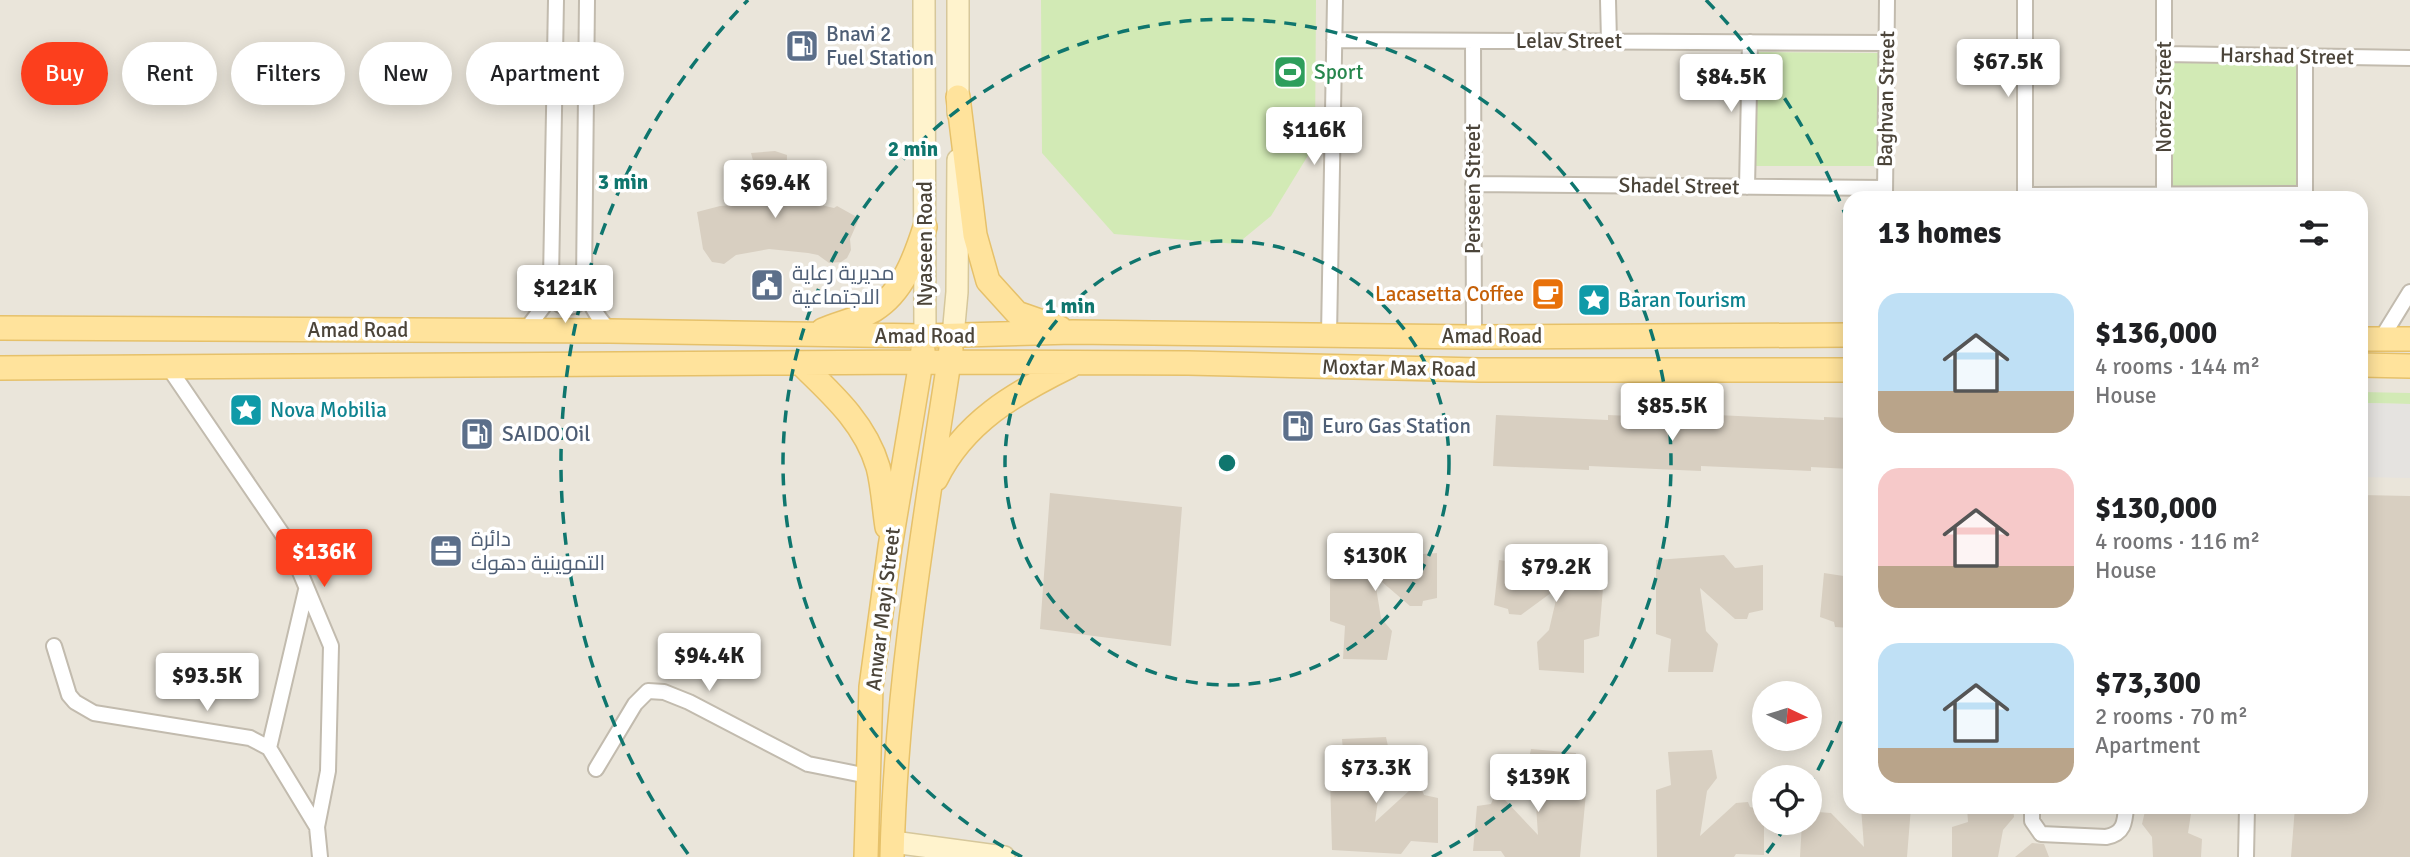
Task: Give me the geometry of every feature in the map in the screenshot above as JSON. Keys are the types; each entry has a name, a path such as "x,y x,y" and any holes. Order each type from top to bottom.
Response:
{"main road":[{"path":"958,97 975,235 988,281 1017,313 1073,332"},
{"path":"811,335 875,309 900,286 916,254 925,227"},
{"name":"Amad Road","path":"0,328 610,331 925,336 1073,332 1474,337 1843,335"},
{"name":"Nyaseen Road","path":"921,362 925,336"},
{"name":"Anwar Mayi Street","path":"892,850 899,724 915,585 953,336"},
{"path":"2371,339 2410,339"},
{"name":"Anwar Mayi Street","path":"866,857 871,687 890,547 921,362"},
{"path":"800,363 847,409 868,439 878,469 890,547"},
{"name":"Amad Road","path":"0,368 948,363"},
{"name":"Moxtar Max Road","path":"948,363 1479,370 1843,370"},
{"path":"929,495 948,457 989,413 1026,388 1076,363"},
{"path":"2368,365 2410,366"}],"street":[{"path":"525,331 543,307 551,279 556,0"},
{"path":"587,0 584,266 587,296 596,316 610,331"},
{"name":"Nyaseen Road","path":"924,0 925,336"},
{"name":"Nyaseen Road","path":"953,336 957,292 958,0"},
{"path":"1329,335 1335,0"},
{"path":"1608,0 1609,41"},
{"name":"Baghvan Street","path":"1885,191 1887,0"},
{"path":"2025,0 2025,191"},
{"name":"Norez Street","path":"2164,0 2164,191"},
{"name":"Lelav Street","path":"1334,40 1887,43"},
{"name":"Perseen Street","path":"1473,41 1474,337"},
{"path":"1747,187 1750,42"},
{"name":"Harshad Street","path":"2164,54 2410,58"},
{"path":"2305,56 2305,191"},
{"name":"Shadel Street","path":"1473,184 1747,187 1843,191"},
{"path":"548,292 555,303 566,308 578,305 587,296"},
{"path":"2371,339 2410,292"},
{"path":"169,368 287,541 331,646 328,771 317,827 320,857"},
{"path":"268,748 306,590"},
{"path":"54,646 69,695 75,702 94,713 250,738 268,748 317,827"},
{"path":"596,769 635,704 648,691 664,692 689,702 808,764 868,776"},
{"path":"2032,814 2032,821 2041,834 2106,837 2116,835 2123,828 2125,814"},
{"path":"2246,857 2247,814"},
{"path":"892,850 1004,857"}],"shaded area":[{"path":"0,0 2410,0 2410,857 0,857"},
{"path":"2368,403 2410,404 2410,478 2368,477"}],"green space":[{"path":"1041,0 1316,0 1315,144 1271,216 1237,244 1114,234 1042,153"},
{"path":"1756,52 1878,53 1877,166 1756,166"},
{"path":"2164,54 2305,56 2305,191 2164,191"},
{"path":"2368,392 2410,393 2410,404 2368,403"}],"building":[{"path":"775,151 787,155 786,198 812,200 812,203 834,208 837,206 855,216 858,221 850,239 851,250 841,262 829,263 818,255 769,249 736,255 724,264 712,262 703,249 697,212 735,205 753,193 755,168 751,153"},
{"path":"1496,415 1608,420 1608,415 1717,420 1717,415 1824,420 1824,417 1843,418 1843,469 1811,467 1811,471 1701,466 1701,471 1589,466 1589,470 1493,466"},
{"path":"1050,493 1182,507 1171,646 1040,629"},
{"path":"2368,495 2410,496 2410,857 2291,857 2294,814 2368,814"},
{"path":"1399,543 1409,555 1437,553 1437,598 1423,601 1422,606 1410,606 1374,575 1381,618 1392,631 1387,660 1343,659 1345,626 1330,621 1330,548"},
{"path":"1537,553 1605,564 1599,636 1584,640 1584,673 1539,670 1537,642 1549,630 1559,587 1521,615 1509,614 1508,609 1494,605 1499,560 1526,564"},
{"path":"1724,555 1735,568 1763,565 1763,610 1749,613 1747,619 1735,619 1700,588 1706,631 1718,644 1713,672 1668,672 1671,639 1656,634 1656,560"},
{"path":"1824,573 1843,576 1843,628 1835,627 1834,622 1820,617"},
{"path":"1386,737 1392,765 1381,778 1375,822 1410,790 1422,790 1424,795 1438,798 1438,843 1411,841 1401,854 1332,850 1330,777 1345,772 1342,739"},
{"path":"1531,749 1576,753 1571,786 1586,793 1580,857 1505,857 1501,851 1473,851 1477,806 1491,804 1493,799 1505,800 1538,835 1535,790 1525,777"},
{"path":"1712,750 1717,778 1707,791 1700,836 1736,803 1748,802 1752,807 1752,835 1764,835 1764,855 1657,857 1656,790 1671,785 1668,752"},
{"path":"1822,812 1831,813 1864,847 1862,814 1910,814 1907,857 1800,857 1801,835 1822,835"},
{"path":"1967,814 2014,814 2003,830 1998,857 1952,857 1952,827 1968,822"},
{"path":"2144,814 2191,814 2188,833 2202,839 2201,857 2153,857 2152,837 2142,824"},
{"path":"2032,843 2044,844 2049,857 2015,857"}],"place":[{"name":"Bnavi 2 Fuel Station","path":"802,46"},
{"name":"Sport","path":"1290,72"},
{"name":"مديرية رعاية الاجتماعية","path":"767,285"},
{"name":"Lacasetta Coffee","path":"1548,294"},
{"name":"Baran Tourism","path":"1594,300"},
{"name":"Nova Mobilia","path":"246,410"},
{"name":"Euro Gas Station","path":"1298,426"},
{"name":"SAIDO Oil","path":"477,434"},
{"name":"دائرة التموينية دهوك","path":"446,551"}]}
